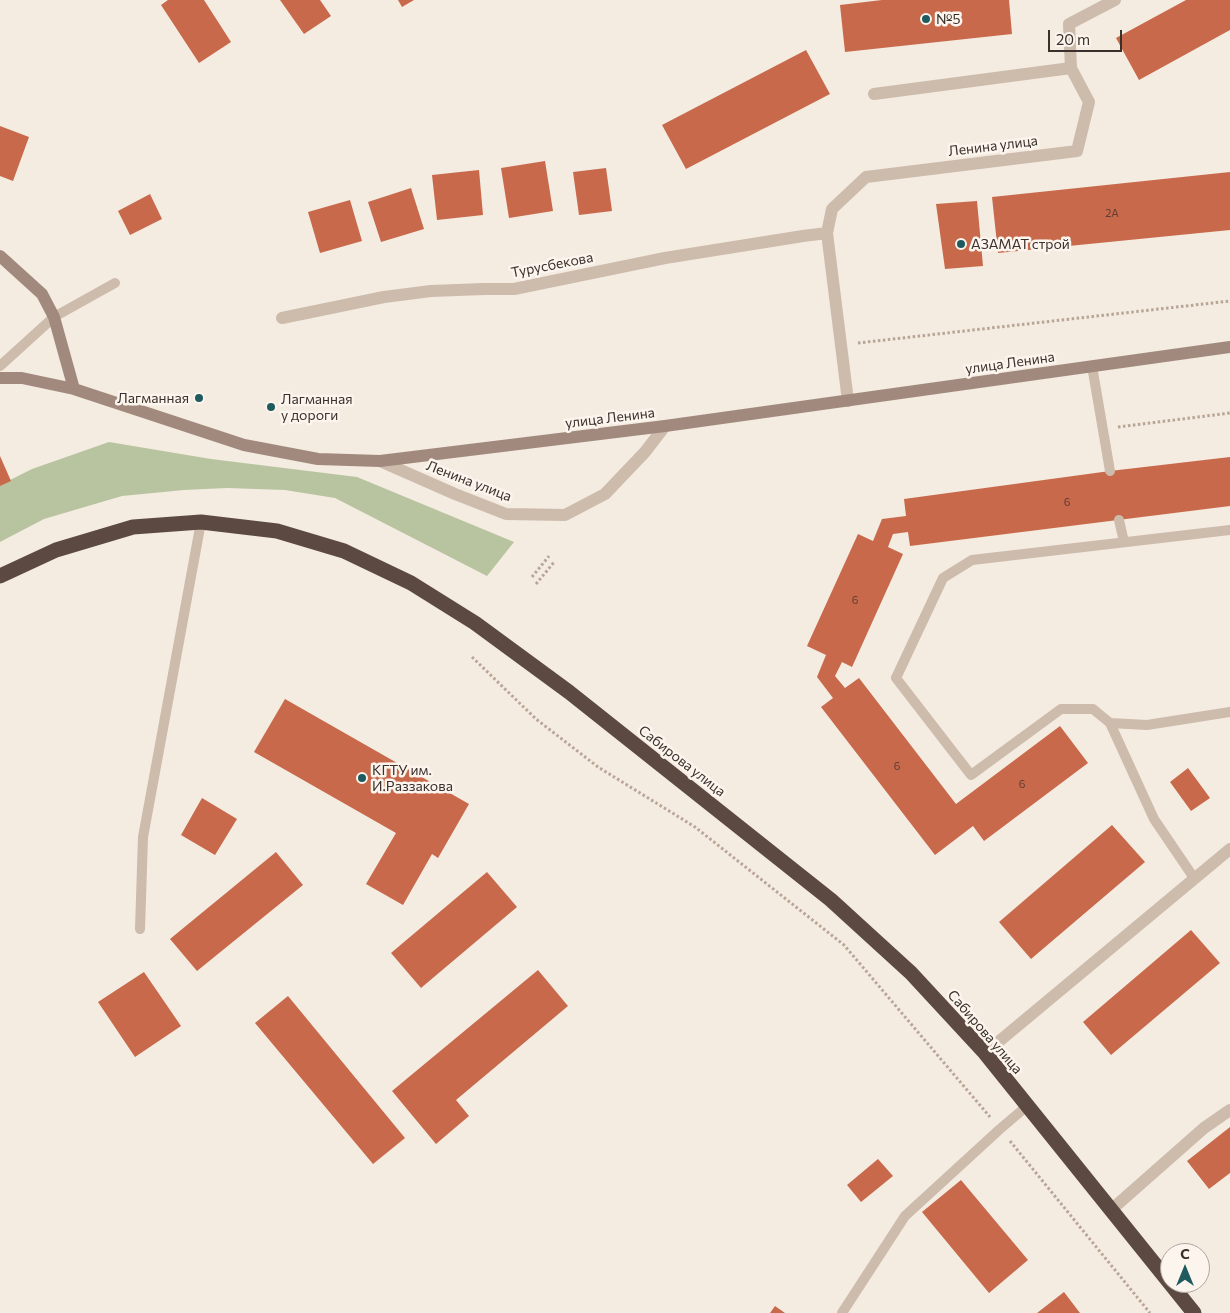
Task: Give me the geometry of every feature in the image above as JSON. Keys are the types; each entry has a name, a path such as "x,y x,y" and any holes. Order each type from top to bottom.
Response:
{"highway":[{"name":"Сабирова улица","path":"0,576 56,550 133,527 201,522 277,531 344,551 411,583 475,623 569,692 831,900 912,973 985,1053 1194,1313"}],"main road":[{"path":"0,256 42,294 54,317 74,389"},
{"name":"улица Ленина","path":"0,378 22,378 74,389 244,445 318,459 380,461 665,426 1230,347"}],"street":[{"path":"874,94 1071,68 1069,24 1115,0"},
{"name":"Ленина улица","path":"848,401 827,234 832,209 866,177 1077,151 1089,102 1071,68"},
{"name":"Турусбекова","path":"282,318 384,297 431,291 514,288 666,258 803,236 827,234"},
{"name":"Ленина улица","path":"380,461 506,514 565,515 605,494 645,452 665,426"},
{"path":"985,1053 1230,849"},
{"path":"1111,1210 1204,1128 1230,1110"}],"lane":[{"path":"0,366 54,317 115,283"},
{"path":"1092,366 1110,471"},
{"path":"1119,520 1124,542"},
{"path":"140,929 143,837 201,522"},
{"path":"1194,878 1154,819 1110,723 1093,709 1061,709 972,775 896,678 943,578 972,560 1230,530"},
{"path":"1110,723 1147,725 1230,712"},
{"path":"842,1313 905,1216 1027,1106"}],"path":[{"path":"841,344 1230,301"},
{"path":"1103,429 1230,413"},
{"path":"532,577 549,556"},
{"path":"536,584 555,560"},
{"path":"472,657 536,719 559,737 598,767 695,827 844,946 1000,1129 1150,1313"}],"green space":[{"path":"109,442 211,459 357,477 514,542 487,576 335,498 285,490 227,488 122,496 44,519 0,542 0,485 32,469"}],"building":[{"path":"168,0 204,0 231,42 199,63 161,5"},
{"path":"280,0 320,0 331,16 304,34"},
{"path":"398,0 414,0 402,7"},
{"name":"№5","path":"882,0 1009,0 1012,34 845,52 840,5"},
{"path":"1186,0 1230,0 1230,30 1139,80 1116,38"},
{"path":"806,50 830,94 686,169 662,125"},
{"path":"0,126 29,137 13,181 0,176"},
{"path":"545,161 553,211 509,218 501,168"},
{"path":"606,168 612,211 579,215 573,172"},
{"path":"479,170 483,215 437,220 432,175"},
{"path":"1230,172 1230,230 998,253 992,197"},
{"path":"411,188 424,229 381,242 368,202"},
{"path":"150,194 162,219 130,235 118,211"},
{"path":"350,200 362,241 320,253 308,212"},
{"name":"АЗАМАТ строй","path":"977,201 983,266 945,269 936,204"},
{"path":"0,456 11,481 0,486"},
{"path":"1230,457 1230,506 910,546 908,532 893,534 888,547 903,554 852,667 842,662 835,676 845,688 859,678 956,804 1060,726 1088,763 984,841 973,826 935,855 821,707 833,698 817,677 826,655 807,646 858,534 873,541 882,519 906,516 904,499"},
{"name":"КГТУ им. И.Раззакова","path":"285,699 469,804 438,858 432,854 403,905 366,884 396,833 254,752"},
{"path":"1188,768 1210,798 1191,811 1170,782"},
{"path":"202,798 237,819 215,855 181,835"},
{"path":"1112,825 1145,862 1031,959 999,922"},
{"path":"276,852 303,885 197,971 170,939"},
{"path":"487,872 517,907 421,988 391,953"},
{"path":"1191,930 1220,963 1111,1055 1083,1022"},
{"path":"538,970 568,1006 456,1100 469,1116 436,1144 392,1091"},
{"path":"144,972 181,1026 135,1057 98,1002"},
{"path":"288,996 405,1138 373,1164 255,1023"},
{"path":"1230,1127 1230,1173 1209,1189 1187,1161"},
{"path":"878,1159 893,1176 861,1202 847,1185"},
{"path":"961,1180 1028,1260 989,1293 922,1212"},
{"path":"1064,1292 1080,1313 1037,1313"},
{"path":"775,1306 785,1313 770,1313"}],"place":[{"name":"№5","path":"926,19"},
{"name":"АЗАМАТ строй","path":"961,244"},
{"name":"Лагманная","path":"199,398"},
{"name":"Лагманная у дороги","path":"271,407"},
{"name":"КГТУ им. И.Раззакова","path":"362,778"}]}
